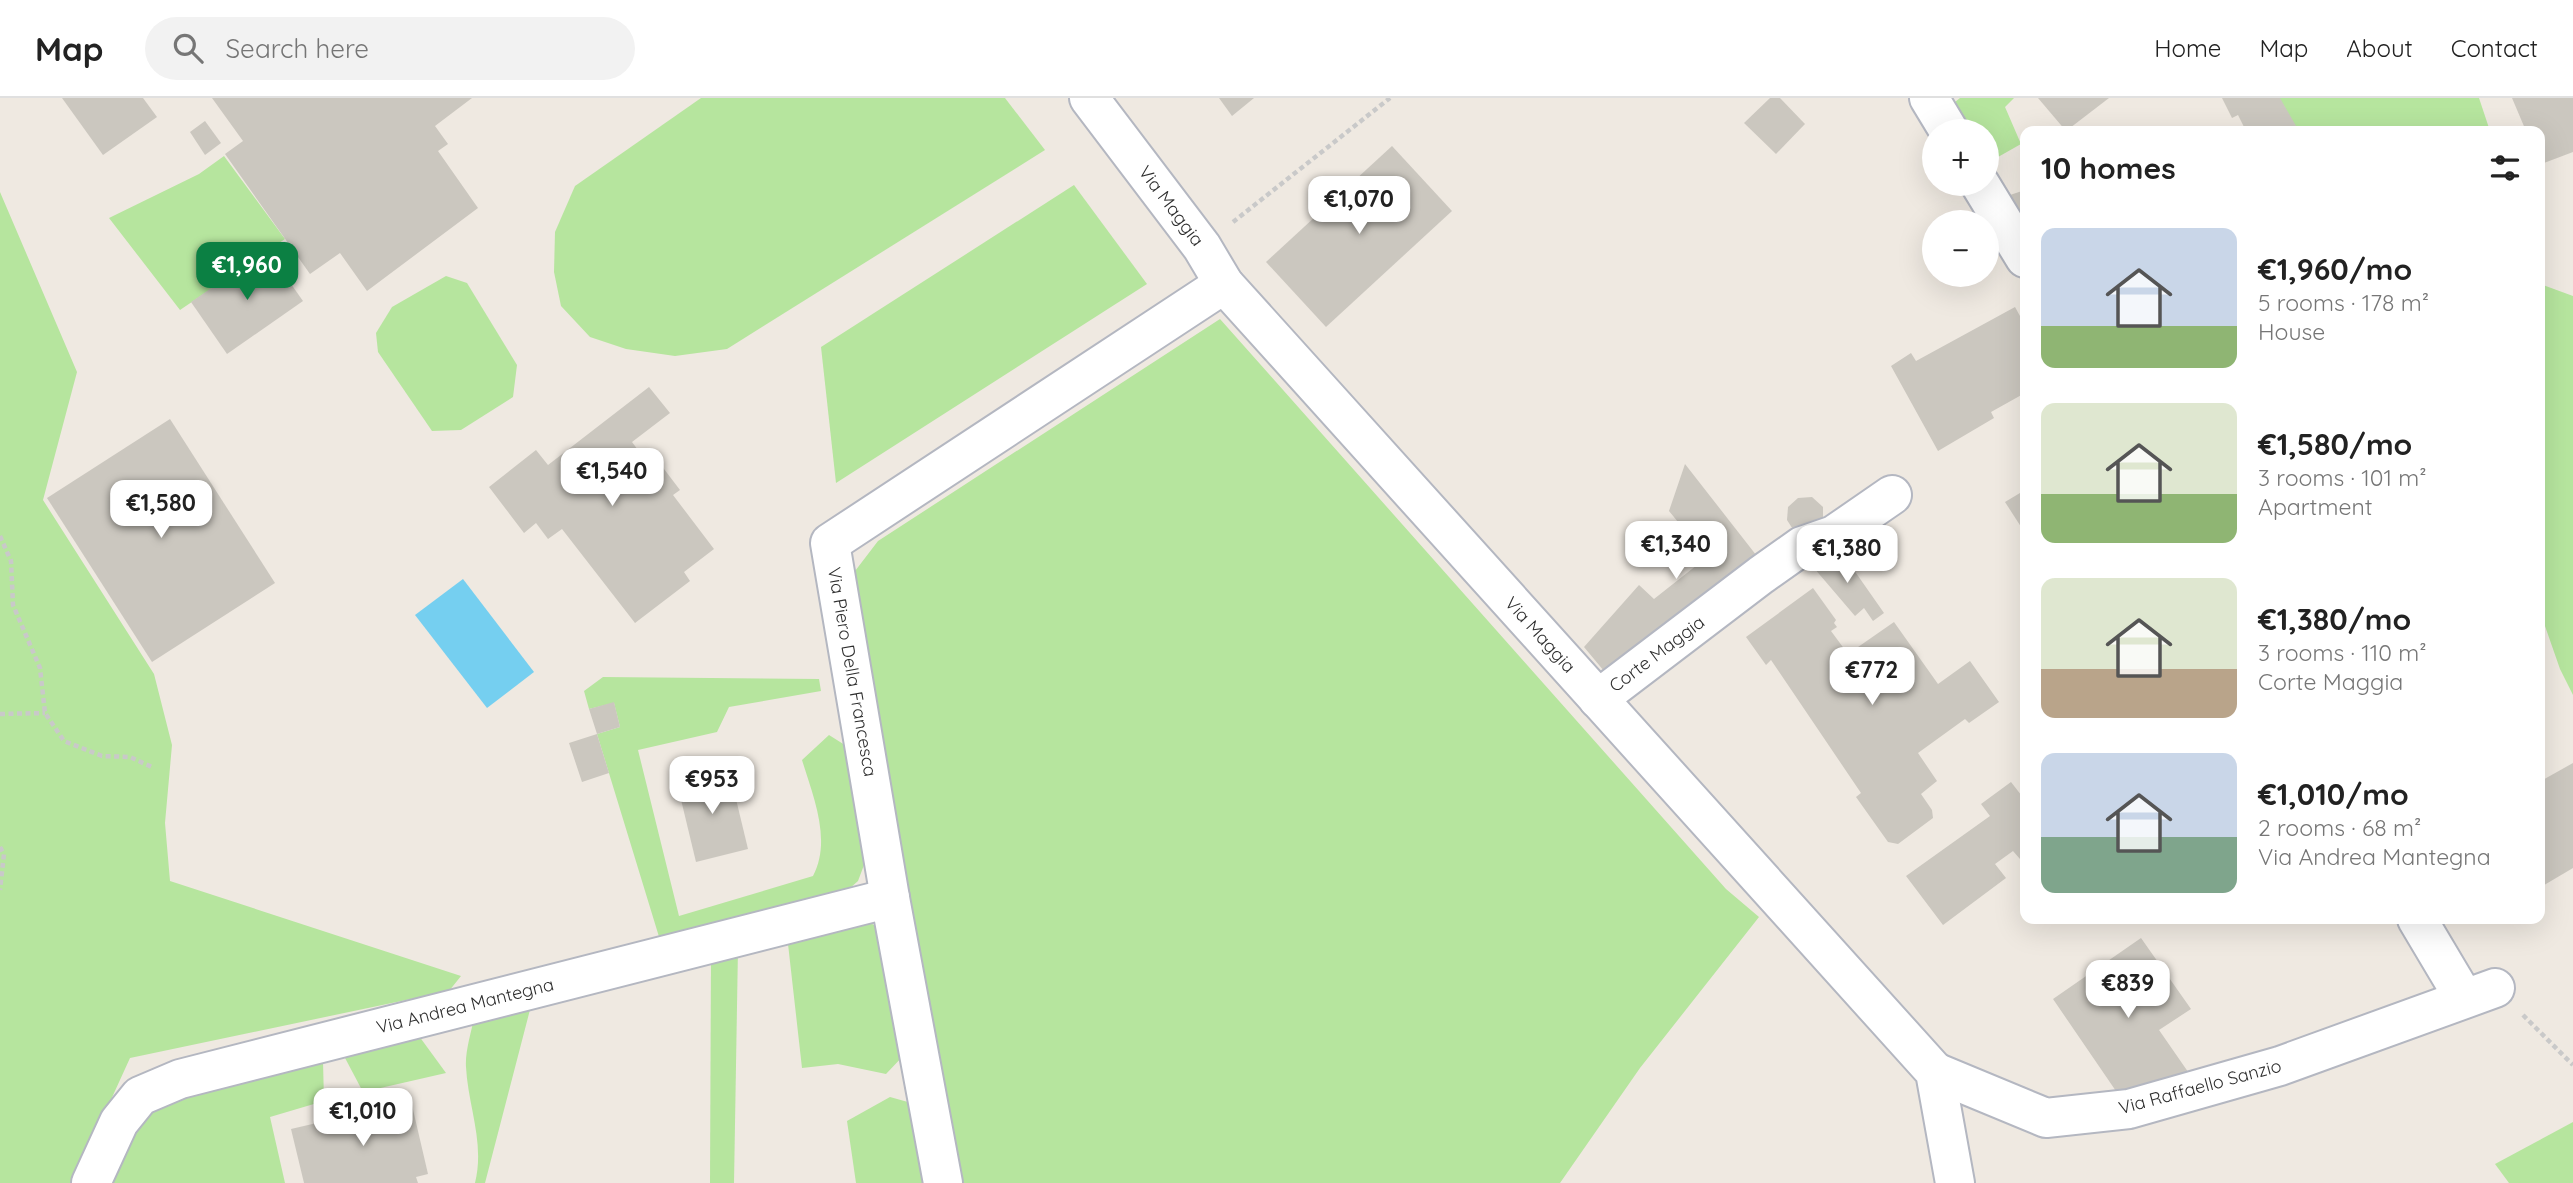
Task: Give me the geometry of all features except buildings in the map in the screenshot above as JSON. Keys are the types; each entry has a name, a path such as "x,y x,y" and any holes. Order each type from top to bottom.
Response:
{"street":[{"name":"Via Maggia","path":"1089,98 1202,247 1224,284 1935,1072"},
{"path":"1929,98 1942,119"},
{"path":"1987,196 2020,250"},
{"name":"Via Piero Della Francesca","path":"943,1183 890,898 830,543 1224,284"},
{"name":"Corte Maggia","path":"1598,699 1802,546 1834,535 1892,495"},
{"name":"Via Andrea Mantegna","path":"91,1183 119,1122 140,1097 180,1079 890,898"},
{"path":"2421,924 2479,993"},
{"name":"Via Raffaello Sanzio","path":"1935,1072 2046,1118 2129,1110 2280,1066 2479,993"},
{"path":"1935,1072 1955,1183"}],"path":[{"path":"1202,247 1390,98"},
{"path":"0,537 11,561 13,605 40,668 45,712 64,741 103,756 130,757 154,768"},
{"path":"0,714 45,712"},
{"path":"0,847 4,854 0,890"},
{"path":"2479,993 2573,1065"}],"green space":[{"path":"701,98 1005,98 1045,150 727,349 675,356 626,349 590,337 561,306 554,272 555,232 575,186"},
{"path":"1960,98 2014,98 2005,107 2020,145 1999,156 1999,119 1963,119 1955,102"},
{"path":"2274,98 2479,98 2488,126 2289,126"},
{"path":"224,156 285,239 180,310 109,218 199,174"},
{"path":"1074,185 1147,284 836,483 821,347"},
{"path":"0,192 77,372 43,500 154,674 172,745 165,823 170,881 461,976 449,991 130,1058 73,1183 0,1183"},
{"path":"446,276 467,283 517,365 513,397 461,430 432,431 378,352 376,333 392,307"},
{"path":"2545,286 2573,296 2573,695 2560,669 2545,626"},
{"path":"1220,319 1726,889 1759,917 1640,1068 1560,1183 956,1183 852,575 878,541"},
{"path":"603,677 819,679 821,691 729,707 717,732 638,750 679,916 813,876 821,848 821,833 802,760 829,735 848,747 864,865 858,881 849,889 660,940 597,734 620,727 614,703 589,709 584,691"},
{"path":"864,918 882,931 904,1055 886,1074 838,1064 802,1068 787,935"},
{"path":"738,948 734,1183 710,1183 711,955"},
{"path":"532,1002 485,1183 475,1183 478,1168 477,1139 466,1061 474,1018"},
{"path":"419,1036 446,1073 363,1092 344,1056"},
{"path":"323,1061 324,1101 270,1117 285,1183 107,1183 143,1118 170,1101"},
{"path":"890,1097 915,1104 930,1183 856,1183 847,1121"},
{"path":"2573,1122 2573,1183 2509,1183 2495,1164"}],"water":[{"path":"463,579 534,672 487,708 415,615"}]}
